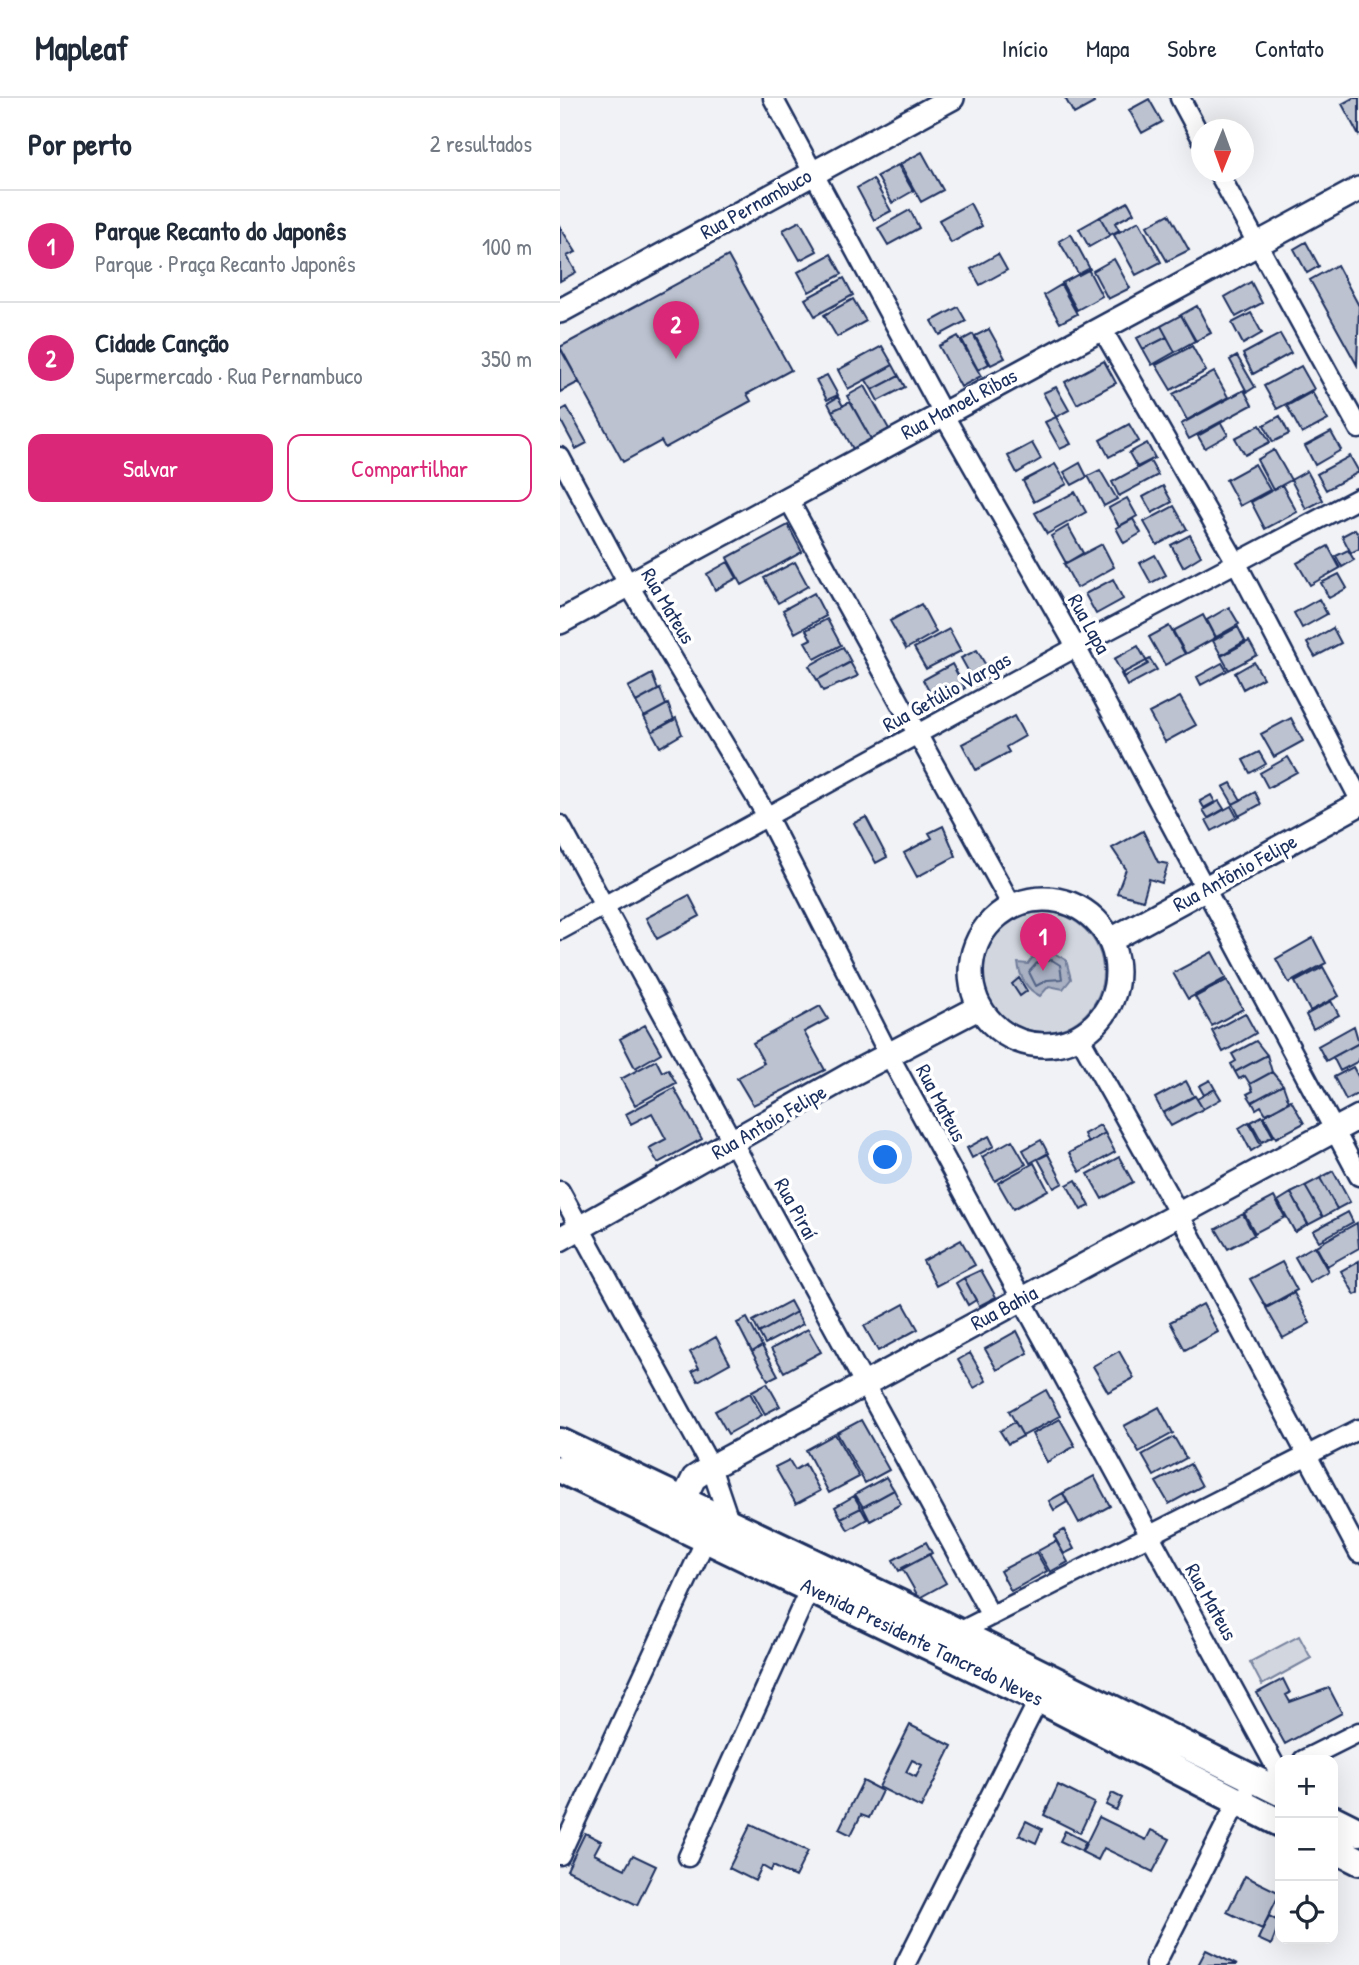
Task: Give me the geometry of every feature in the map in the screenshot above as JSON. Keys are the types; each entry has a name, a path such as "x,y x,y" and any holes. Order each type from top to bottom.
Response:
{"main road":[{"name":"Avenida Presidente Tancredo Neves","path":"560,1442 677,1511 706,1538 1039,1699 1275,1821"},
{"name":"Avenida Presidente Tancredo Neves","path":"560,1469 677,1511 730,1523 1275,1780"},
{"path":"1338,1822 1359,1832"},
{"path":"1338,1851 1359,1861"}],"street":[{"name":"Rua Lapa","path":"773,98 811,174 942,412 1076,647 1359,1176"},
{"name":"Rua Pernambuco","path":"560,311 952,98"},
{"path":"1180,98 1191,119"},
{"path":"1223,182 1359,429"},
{"name":"Rua Manoel Ribas","path":"560,622 942,412 1359,189"},
{"path":"1101,327 1236,562 1359,798"},
{"name":"Rua Mateus","path":"560,457 628,584 767,816 889,1055 1148,1535 1275,1780"},
{"path":"787,497 1012,906"},
{"name":"Rua Getúlio Vargas","path":"560,930 1076,647 1359,498"},
{"name":"Rua Antônio Felipe","path":"1111,940 1359,804"},
{"name":"Rua Piraí","path":"560,825 991,1616"},
{"path":"1034,900 1057,900 1079,908 1097,921 1111,940 1117,961 1113,994 1097,1023 1079,1036 1058,1044 1035,1045 1013,1038 994,1025 980,1007 972,985 971,961 978,939 992,920 1012,906 1034,900"},
{"name":"Rua Antoio Felipe","path":"560,1239 980,1007"},
{"path":"1079,1036 1179,1214 1359,1553"},
{"name":"Rua Bahia","path":"677,1511 694,1478 712,1466 1359,1117"},
{"path":"560,1191 712,1466 730,1523"},
{"path":"959,1632 1359,1429"},
{"path":"560,1855 706,1538"},
{"path":"688,1857 810,1588"},
{"path":"905,1965 1039,1699"},
{"path":"1314,1755 1359,1732"},
{"path":"1155,1965 1237,1802 1275,1780"}],"shaded area":[{"path":"1043,912 1066,916 1086,929 1099,949 1103,972 1099,995 1086,1015 1066,1028 1043,1032 1020,1028 1000,1015 987,995 983,972 987,949 1000,929 1020,916"},
{"path":"1299,1636 1311,1658 1262,1685 1250,1662"}],"water":[{"path":"1052,952 1066,960 1071,979 1063,989 1049,986 1040,996 1024,982 1018,963 1028,964 1032,958"}],"building":[{"path":"1065,98 1092,98 1094,103 1074,114"},
{"path":"1359,98 1359,136 1342,104"},
{"path":"1149,99 1162,122 1142,133 1129,110"},
{"path":"922,152 943,190 921,202 900,164"},
{"path":"898,165 913,191 892,203 877,176"},
{"path":"873,179 891,211 874,220 857,188"},
{"path":"1128,202 1134,213 1115,223 1119,230 1110,235 1100,217"},
{"path":"970,203 982,226 951,243 939,220"},
{"path":"910,210 919,228 888,245 878,228"},
{"path":"1169,214 1189,250 1167,261 1147,226"},
{"path":"1100,217 1110,235 1089,247 1079,229"},
{"path":"800,221 817,251 800,260 783,230"},
{"path":"1139,221 1161,262 1136,275 1114,235"},
{"path":"560,227 576,252 567,256 576,272 560,281"},
{"path":"1071,234 1090,269 1079,275 1059,241"},
{"path":"1306,242 1319,266 1307,273 1294,249"},
{"path":"831,254 842,274 809,292 798,272"},
{"path":"998,254 1007,270 980,285 971,269"},
{"path":"728,256 791,370 747,394 751,401 665,448 661,441 623,462 560,347"},
{"path":"1114,259 1130,288 1108,299 1093,271"},
{"path":"1337,265 1359,306 1357,365 1310,280"},
{"path":"1088,269 1102,296 1077,310 1062,283"},
{"path":"844,278 853,295 815,316 805,299"},
{"path":"1251,282 1262,303 1236,317 1225,297"},
{"path":"1061,285 1077,314 1060,323 1044,295"},
{"path":"853,299 866,321 837,337 824,315"},
{"path":"1197,306 1211,333 1196,341 1181,315"},
{"path":"958,307 966,321 940,335 932,321"},
{"path":"1251,313 1262,333 1243,344 1232,323"},
{"path":"1181,315 1195,341 1175,352 1161,326"},
{"path":"1161,326 1167,337 1143,349 1137,338"},
{"path":"989,329 1005,358 991,365 975,336"},
{"path":"973,334 989,364 978,370 962,340"},
{"path":"1280,334 1291,353 1253,374 1243,354"},
{"path":"958,336 981,376 961,387 939,346"},
{"path":"1167,337 1175,352 1152,365 1143,349"},
{"path":"882,346 893,365 848,389 838,370"},
{"path":"1192,346 1206,371 1171,390 1156,365"},
{"path":"560,348 579,382 560,392"},
{"path":"1237,356 1255,387 1247,392 1230,360"},
{"path":"1104,361 1116,383 1077,404 1065,382"},
{"path":"893,365 899,376 872,390 866,380"},
{"path":"1301,366 1314,389 1277,409 1264,386"},
{"path":"1214,372 1228,397 1187,420 1173,394"},
{"path":"827,375 838,395 827,400 816,380"},
{"path":"899,376 905,387 878,401 872,390"},
{"path":"865,386 889,429 871,439 847,396"},
{"path":"1056,387 1069,410 1056,417 1043,393"},
{"path":"1244,390 1252,405 1189,439 1181,424"},
{"path":"1312,392 1328,420 1302,434 1287,406"},
{"path":"838,397 843,406 832,411 828,403"},
{"path":"850,402 871,439 853,449 832,411"},
{"path":"567,407 587,443 576,449 560,419 560,411"},
{"path":"1280,416 1289,434 1273,442 1264,425"},
{"path":"1056,417 1071,444 1060,449 1045,422"},
{"path":"1221,423 1228,435 1205,448 1198,436"},
{"path":"1129,424 1139,441 1109,457 1100,440"},
{"path":"1260,425 1270,442 1245,455 1235,438"},
{"path":"1331,432 1341,450 1315,465 1305,446"},
{"path":"1032,443 1041,459 1017,473 1008,456"},
{"path":"1147,443 1155,458 1137,467 1129,453"},
{"path":"1274,450 1291,480 1273,490 1257,460"},
{"path":"1350,456 1359,472 1326,490 1317,474"},
{"path":"1150,461 1158,475 1119,496 1112,482"},
{"path":"1080,463 1087,477 1072,485 1064,472"},
{"path":"1055,464 1067,484 1034,502 1023,481"},
{"path":"1255,464 1270,490 1240,506 1226,480"},
{"path":"1100,470 1117,499 1104,506 1088,476"},
{"path":"1307,471 1323,500 1306,509 1291,480"},
{"path":"1282,485 1297,512 1265,529 1251,502"},
{"path":"1163,486 1172,502 1152,513 1143,497"},
{"path":"1075,492 1086,512 1047,534 1035,513"},
{"path":"1127,498 1137,516 1119,526 1109,508"},
{"path":"1174,506 1187,529 1157,545 1144,522"},
{"path":"1133,519 1141,533 1124,543 1116,528"},
{"path":"788,525 802,552 742,585 727,558"},
{"path":"1068,526 1083,553 1066,563 1051,536"},
{"path":"1355,529 1359,536 1359,549 1351,553 1342,536"},
{"path":"1190,535 1201,556 1183,567 1171,545"},
{"path":"1102,544 1114,567 1077,588 1064,564"},
{"path":"1328,546 1340,568 1310,585 1297,563"},
{"path":"1348,550 1354,560 1342,567 1336,556"},
{"path":"1155,555 1166,575 1151,583 1140,563"},
{"path":"728,562 737,578 715,590 707,574"},
{"path":"795,562 808,586 778,603 764,578"},
{"path":"1339,574 1347,588 1329,598 1321,583"},
{"path":"1113,579 1123,599 1096,614 1085,594"},
{"path":"814,593 826,616 795,633 783,610"},
{"path":"1319,599 1327,614 1302,628 1294,613"},
{"path":"921,604 936,632 906,649 890,621"},
{"path":"1229,607 1239,624 1216,637 1207,620"},
{"path":"1203,615 1215,638 1186,654 1173,631"},
{"path":"827,619 841,645 815,659 805,642 811,639 806,630"},
{"path":"1169,626 1185,654 1165,665 1149,637"},
{"path":"1238,627 1245,641 1221,655 1213,641"},
{"path":"1333,628 1341,643 1315,657 1307,643"},
{"path":"949,629 961,651 926,669 914,648"},
{"path":"1249,641 1257,655 1229,670 1221,656"},
{"path":"1138,646 1148,664 1124,677 1114,659"},
{"path":"843,647 851,662 817,680 809,666"},
{"path":"977,650 992,676 976,685 961,658"},
{"path":"1150,659 1157,670 1127,686 1121,674"},
{"path":"850,662 858,676 823,691 817,680"},
{"path":"1254,662 1263,678 1243,689 1235,673"},
{"path":"1222,663 1227,671 1201,685 1197,677"},
{"path":"952,664 965,688 936,704 923,680"},
{"path":"652,674 658,690 636,702 628,687"},
{"path":"660,689 666,705 644,717 636,702"},
{"path":"1180,697 1196,725 1165,742 1149,713"},
{"path":"668,704 674,720 652,732 644,717"},
{"path":"1014,716 1025,736 1006,747 1009,752 976,770 962,744"},
{"path":"676,718 682,734 660,747 652,732"},
{"path":"1291,718 1303,741 1274,757 1261,734"},
{"path":"1259,752 1266,764 1250,773 1243,760"},
{"path":"1288,757 1297,772 1268,788 1260,773"},
{"path":"1231,783 1241,800 1233,804 1223,787"},
{"path":"1255,792 1261,804 1239,816 1233,804"},
{"path":"1211,795 1215,802 1204,808 1200,801"},
{"path":"1219,801 1224,809 1208,818 1203,810"},
{"path":"1231,806 1237,817 1212,831 1206,820"},
{"path":"866,817 887,857 876,863 854,823"},
{"path":"943,826 956,856 917,877 904,853 932,838 929,833"},
{"path":"1143,831 1158,862 1168,864 1162,883 1149,879 1143,900 1117,893 1126,869 1112,848"},
{"path":"689,895 700,916 657,939 646,918"},
{"path":"1313,938 1326,963 1289,983 1276,959"},
{"path":"1212,952 1226,978 1188,999 1173,973"},
{"path":"1323,967 1339,996 1310,1011 1295,982"},
{"path":"1019,978 1027,991 1020,996 1012,984"},
{"path":"1227,980 1243,1009 1212,1026 1195,997"},
{"path":"1331,1001 1339,1015 1313,1029 1306,1015"},
{"path":"820,1006 828,1019 804,1032 825,1070 753,1105 737,1078 764,1063 753,1043"},
{"path":"1245,1013 1256,1033 1223,1052 1212,1031"},
{"path":"645,1025 661,1053 635,1068 620,1039"},
{"path":"1354,1026 1359,1043 1326,1061 1318,1046"},
{"path":"1256,1041 1267,1055 1235,1072 1231,1064 1236,1061 1232,1054"},
{"path":"1359,1043 1359,1061 1340,1071 1333,1057"},
{"path":"1267,1055 1272,1072 1250,1084 1245,1076 1239,1079 1235,1072"},
{"path":"656,1060 662,1072 668,1069 676,1083 635,1105 621,1079"},
{"path":"1353,1067 1359,1078 1359,1093 1346,1100 1334,1077"},
{"path":"1272,1072 1283,1085 1252,1102 1247,1094 1253,1091 1250,1084"},
{"path":"1210,1080 1215,1089 1204,1095 1199,1086"},
{"path":"1186,1081 1194,1096 1163,1113 1155,1098"},
{"path":"1283,1085 1289,1102 1266,1114 1261,1106 1256,1109 1252,1102"},
{"path":"674,1088 702,1139 658,1163 649,1148 666,1139 652,1113 631,1124 626,1114"},
{"path":"1215,1089 1221,1099 1203,1109 1197,1099"},
{"path":"1195,1096 1203,1109 1171,1126 1163,1113"},
{"path":"1291,1100 1304,1123 1276,1138 1264,1116"},
{"path":"1262,1116 1273,1136 1262,1142 1251,1122"},
{"path":"1249,1122 1261,1145 1251,1151 1239,1128"},
{"path":"1100,1125 1105,1133 1088,1143 1084,1134"},
{"path":"1105,1133 1115,1152 1080,1172 1069,1153"},
{"path":"989,1136 994,1146 972,1158 967,1148"},
{"path":"1012,1140 1026,1164 995,1181 982,1157"},
{"path":"1041,1140 1048,1153 1030,1163 1023,1150"},
{"path":"1048,1154 1063,1183 1054,1188 1038,1159"},
{"path":"1119,1157 1133,1182 1102,1199 1088,1174"},
{"path":"1034,1163 1048,1190 1013,1209 998,1183"},
{"path":"1333,1171 1350,1202 1337,1209 1320,1178"},
{"path":"1320,1178 1337,1209 1323,1217 1305,1186"},
{"path":"1076,1180 1090,1206 1081,1210 1067,1185"},
{"path":"1305,1186 1323,1217 1308,1225 1291,1193"},
{"path":"1291,1193 1308,1224 1295,1232 1278,1201"},
{"path":"1274,1197 1285,1217 1255,1233 1244,1213"},
{"path":"1348,1212 1353,1222 1319,1241 1313,1231"},
{"path":"1243,1214 1254,1235 1228,1249 1216,1229"},
{"path":"1357,1223 1359,1248 1327,1266 1316,1246"},
{"path":"961,1240 975,1265 936,1286 923,1261"},
{"path":"1314,1246 1328,1271 1309,1282 1295,1257"},
{"path":"1359,1261 1359,1293 1355,1295 1341,1271"},
{"path":"1282,1262 1297,1290 1266,1307 1250,1279"},
{"path":"981,1270 996,1297 979,1306 964,1278"},
{"path":"964,1278 976,1300 968,1305 956,1283"},
{"path":"1294,1293 1310,1323 1283,1338 1266,1308"},
{"path":"790,1301 796,1312 759,1333 753,1321"},
{"path":"904,1304 918,1329 878,1351 864,1326"},
{"path":"1203,1304 1218,1332 1185,1350 1170,1322"},
{"path":"796,1312 803,1324 765,1344 759,1333"},
{"path":"747,1318 762,1346 752,1352 737,1323"},
{"path":"808,1329 821,1352 784,1372 771,1349"},
{"path":"1017,1331 1028,1353 997,1370 985,1349"},
{"path":"716,1337 730,1363 698,1381 692,1371 699,1368 690,1352"},
{"path":"762,1346 778,1375 768,1380 752,1352"},
{"path":"1119,1351 1134,1378 1108,1392 1093,1366"},
{"path":"970,1353 986,1381 974,1388 958,1360"},
{"path":"767,1383 780,1406 765,1414 752,1391"},
{"path":"1046,1390 1060,1416 1023,1436 1009,1411"},
{"path":"750,1393 762,1415 728,1434 715,1411"},
{"path":"1159,1407 1173,1433 1139,1452 1124,1426"},
{"path":"1060,1419 1075,1446 1047,1462 1032,1434"},
{"path":"861,1420 889,1470 865,1483 837,1433"},
{"path":"1015,1422 1023,1436 1008,1444 1000,1431"},
{"path":"835,1434 859,1477 829,1493 806,1450"},
{"path":"1174,1437 1186,1458 1154,1476 1142,1455"},
{"path":"789,1460 795,1470 805,1464 820,1491 796,1504 775,1467"},
{"path":"1190,1464 1202,1486 1169,1504 1156,1482"},
{"path":"1094,1476 1110,1506 1079,1523 1063,1493"},
{"path":"886,1477 894,1490 863,1507 855,1494"},
{"path":"894,1490 901,1504 870,1521 863,1507"},
{"path":"1063,1493 1067,1502 1054,1510 1049,1501"},
{"path":"854,1496 861,1508 841,1518 835,1507"},
{"path":"861,1508 867,1519 848,1530 841,1518"},
{"path":"1064,1530 1074,1549 1064,1554 1054,1536"},
{"path":"1056,1541 1068,1562 1050,1572 1038,1551"},
{"path":"926,1542 932,1553 899,1571 893,1560"},
{"path":"1036,1552 1047,1571 1011,1591 1000,1571"},
{"path":"929,1554 946,1583 919,1598 902,1568"},
{"path":"1283,1679 1290,1693 1286,1695 1290,1702 1329,1688 1342,1713 1285,1744 1257,1693"},
{"path":"910,1725 952,1746 921,1808 879,1787","holes":["912,1760 922,1765 916,1777 906,1772"]},
{"path":"863,1781 882,1791 869,1818 861,1815 851,1835 839,1829"},
{"path":"1058,1785 1094,1803 1080,1833 1044,1815"},
{"path":"1112,1793 1122,1798 1116,1810 1106,1805"},
{"path":"1099,1817 1146,1840 1151,1830 1170,1839 1153,1872 1104,1848 1098,1860 1082,1852"},
{"path":"1026,1821 1042,1829 1036,1843 1019,1835"},
{"path":"751,1824 808,1851 795,1877 773,1866 771,1871 762,1866 755,1881 729,1868"},
{"path":"1065,1831 1086,1842 1081,1851 1060,1841"},
{"path":"585,1833 601,1841 594,1854 625,1869 633,1855 656,1866 637,1905 567,1870"},
{"path":"1245,1876 1275,1891 1275,1903 1262,1929 1227,1912"},
{"path":"1269,1916 1275,1919 1275,1935 1271,1945 1258,1939"},
{"path":"1206,1950 1237,1965 1198,1965"}],"place":[{"name":"Cidade Canção","path":"676,359"},
{"name":"Parque Recanto do Japonês","path":"1043,971"}]}
